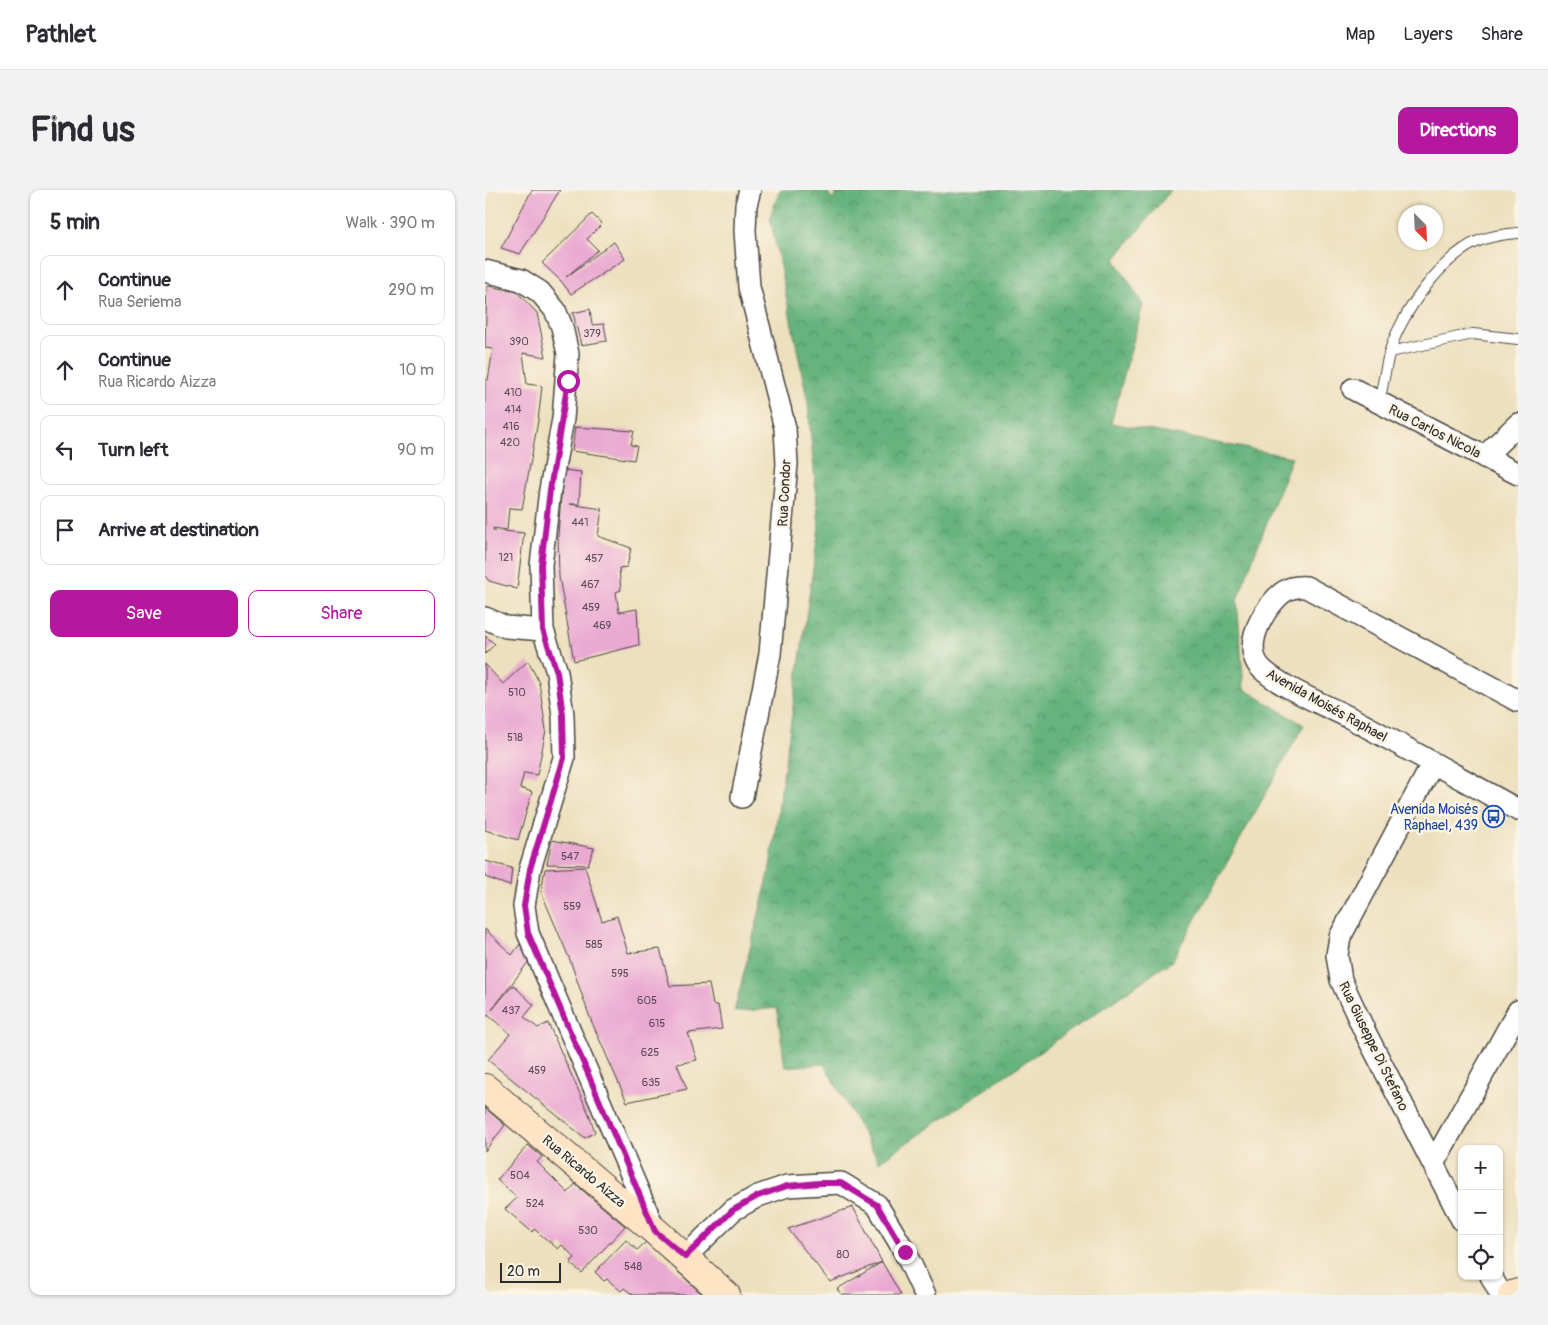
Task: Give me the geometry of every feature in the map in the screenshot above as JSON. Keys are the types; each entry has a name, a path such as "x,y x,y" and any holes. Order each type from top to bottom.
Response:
{"street":[{"name":"Rua Condor","path":"742,797 770,654 787,464 785,428 749,287 745,231 746,205 751,190"},
{"path":"485,271 521,280 540,292 559,318 568,354 563,419 550,490 541,565 543,630 557,672 563,715 564,758 530,869 524,906 528,933 655,1231"},
{"name":"Rua Carlos Nicola","path":"1353,389 1518,474"},
{"path":"1485,457 1518,424"},
{"name":"Avenida Moisés Raphael","path":"1518,701 1321,593 1296,586 1279,595 1259,621 1253,642 1256,662 1271,678 1518,810"},
{"path":"485,618 506,627 543,630"},
{"name":"Rua Giuseppe Di Stefano","path":"1433,763 1340,936 1337,955 1341,980 1345,989 1458,1212"},
{"path":"1433,1164 1518,1011"},
{"name":"Rua Ricardo Aizza","path":"485,1088 655,1231 726,1295"},
{"path":"685,1257 733,1210 758,1196 787,1186 841,1183 877,1205 905,1252 925,1295"},
{"path":"1493,1280 1501,1295"},
{"path":"1512,1295 1518,1293"}],"lane":[{"path":"1379,402 1389,352 1406,314 1454,257 1479,240 1518,232"},
{"path":"1389,352 1473,334 1518,339"}],"green space":[{"path":"780,190 825,190 833,200 838,190 1171,190 1115,259 1143,305 1111,423 1292,457 1237,600 1244,689 1304,725 1172,961 879,1162 824,1064 785,1067 777,1008 734,1012 769,874 819,527 808,403 770,217"}],"building":[{"path":"532,190 560,190 520,254 501,248"},
{"path":"592,214 602,224 587,239 598,250 566,277 614,242 625,259 571,294 561,281 542,263"},
{"path":"487,286 516,291 537,313 546,357 523,353 527,384 542,386 538,421 522,509 509,508 507,530 493,528 493,530 524,533 517,589 489,581 485,576 485,380 488,380 493,349 485,348"},
{"path":"590,309 592,325 604,324 607,341 581,345 573,313"},
{"path":"575,427 634,431 631,445 637,446 634,460 572,451"},
{"path":"563,470 581,472 579,504 569,504 602,509 598,536 631,548 627,567 619,568 621,590 616,592 619,612 637,609 639,645 574,661 559,577 558,535"},
{"path":"485,636 495,644 485,654"},
{"path":"528,661 539,682 546,730 537,775 524,773 520,788 532,792 518,840 485,830 485,664 503,684"},
{"path":"552,840 594,848 588,865 547,864"},
{"path":"485,861 512,868 510,886 485,877"},
{"path":"585,867 602,921 617,916 628,953 660,949 670,986 709,984 713,1005 718,1005 722,1029 688,1033 697,1060 677,1064 687,1089 627,1102 590,1018 570,960 541,892 545,869"},
{"path":"485,929 512,955 520,944 529,961 492,1010 513,985 534,1005 524,1017 538,1028 548,1023 589,1114 595,1132 585,1138 488,1060 510,1034 488,1015 485,1019"},
{"path":"485,1108 505,1125 485,1151"},
{"path":"528,1145 542,1157 537,1162 568,1193 575,1184 625,1226 582,1273 570,1263 575,1258 562,1245 558,1249 534,1229 532,1232 505,1209 517,1198 497,1180"},
{"path":"853,1207 882,1262 830,1282 788,1229"},
{"path":"626,1240 637,1250 646,1242 703,1295 633,1295 624,1288 621,1291 607,1279 604,1281 595,1272"},
{"path":"882,1262 901,1295 842,1295 837,1289"}],"place":[{"name":"Avenida Moisés Raphael, 439","path":"1494,817"}],"route":[{"path":"568,381 550,490 541,565 543,630 557,672 563,715 564,758 530,869 524,906 528,933 655,1231 685,1257 733,1210 758,1196 787,1186 819,1183 841,1183 877,1205 905,1252"}]}
